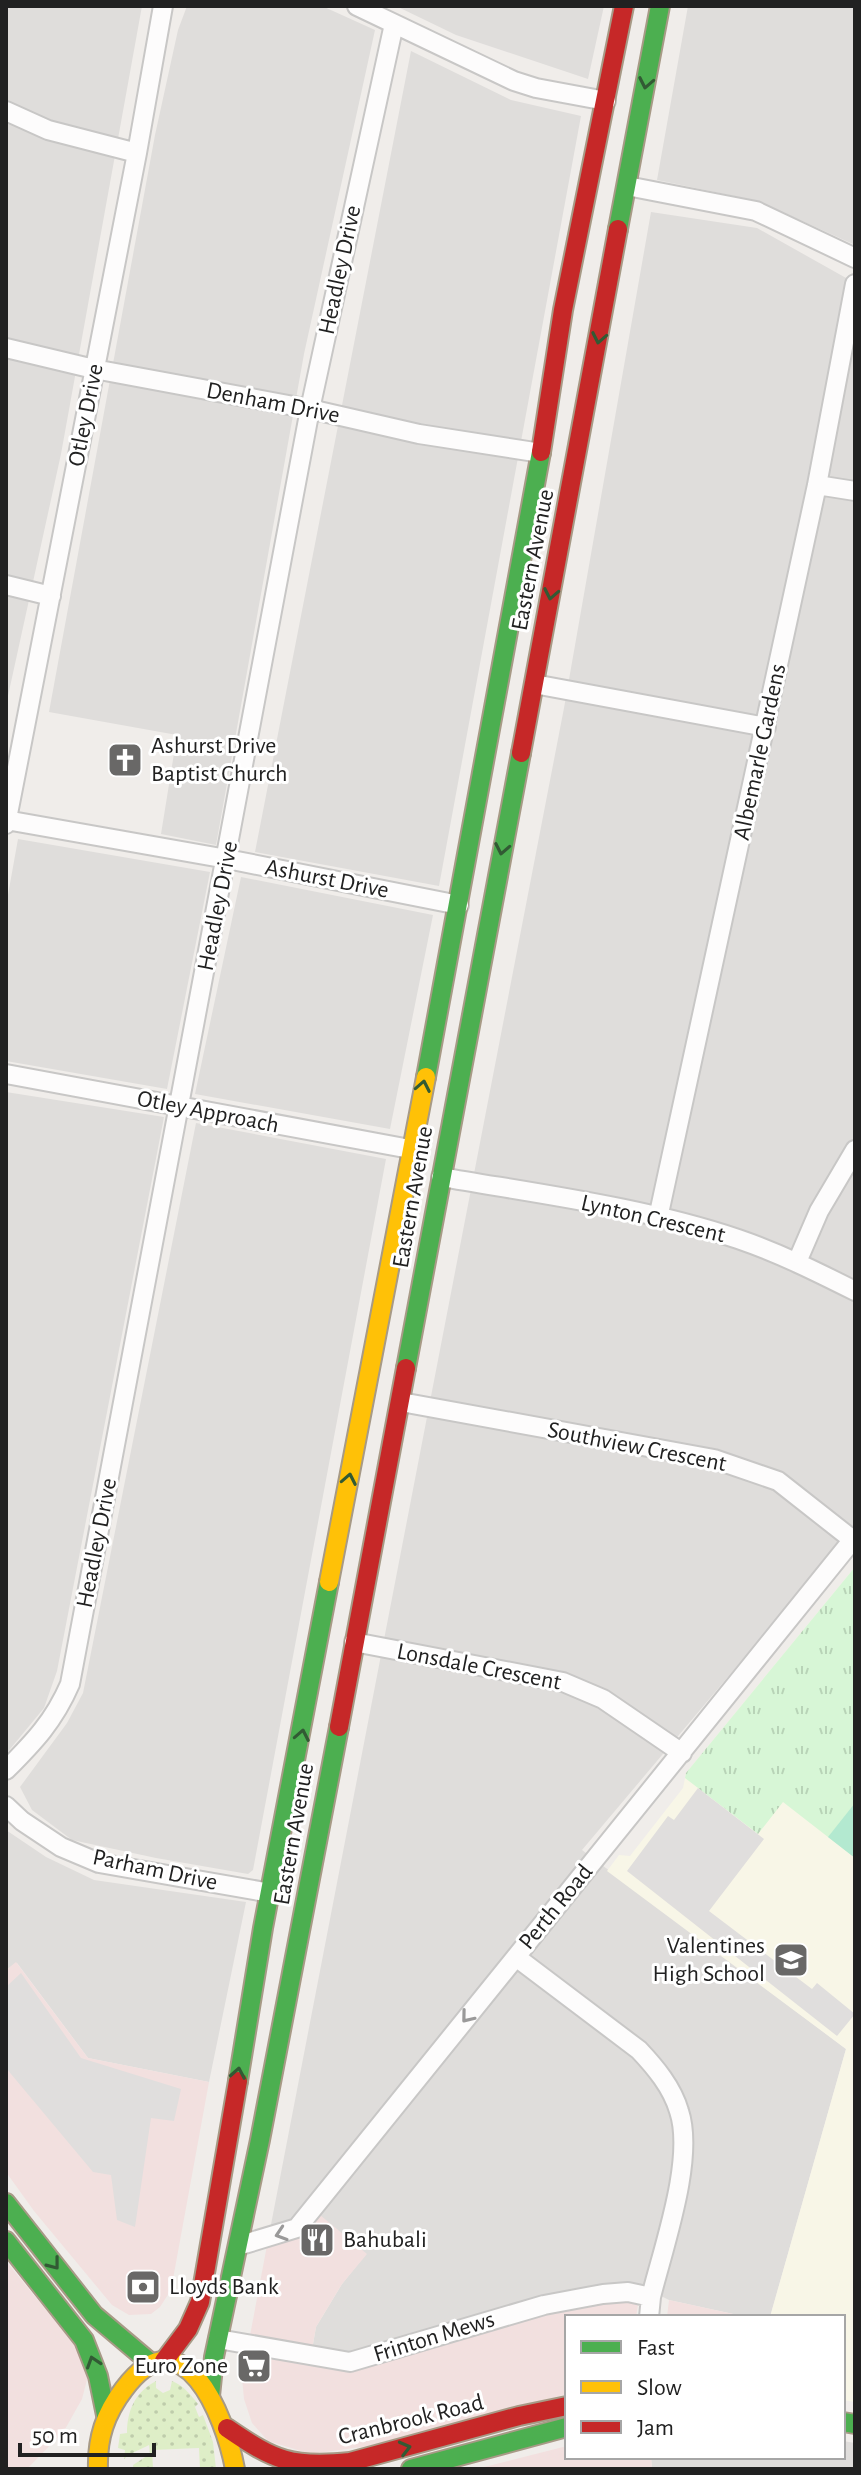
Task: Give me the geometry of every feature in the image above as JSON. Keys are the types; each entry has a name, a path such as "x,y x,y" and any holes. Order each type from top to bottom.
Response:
{"main road":[{"name":"Eastern Avenue","path":"106,2415 143,2367 158,2362 180,2343 199,2309 271,1893 410,1149 459,905 541,453 563,310 624,6"},
{"name":"Eastern Avenue","path":"210,2396 218,2339 299,1943 401,1402 660,6"},
{"path":"6,2203 94,2315 158,2362 185,2367 195,2374 227,2428 235,2469"},
{"path":"6,2241 91,2353 106,2415 97,2443 98,2469"},
{"name":"Cranbrook Road","path":"227,2428 271,2458 288,2464 322,2465 350,2462 565,2406"},
{"name":"Cranbrook Road","path":"411,2469 565,2428"},
{"path":"80,2460 97,2443"}],"street":[{"name":"Otley Drive","path":"6,821 163,6"},
{"path":"357,6 514,81 606,101"},
{"name":"Headley Drive","path":"6,1770 41,1735 70,1684 310,409 394,24"},
{"path":"6,111 48,130 137,153"},
{"path":"627,186 756,211 855,258"},
{"name":"Albemarle Gardens","path":"658,1218 766,727 855,284"},
{"name":"Denham Drive","path":"6,348 94,369 310,409 419,434 541,453"},
{"path":"817,485 855,491"},
{"path":"6,585 51,596"},
{"path":"534,684 766,727"},
{"name":"Ashurst Drive","path":"6,821 227,859 459,905"},
{"name":"Otley Approach","path":"6,1074 410,1149"},
{"path":"797,1262 819,1211 855,1150"},
{"name":"Lynton Crescent","path":"441,1177 658,1218 736,1239 797,1262 855,1291"},
{"name":"Southview Crescent","path":"401,1402 714,1459 778,1481 854,1539"},
{"name":"Perth Road","path":"238,2246 297,2228 854,1539"},
{"name":"Lonsdale Crescent","path":"354,1642 563,1682 603,1699 682,1753"},
{"name":"Parham Drive","path":"6,1806 22,1821 61,1847 99,1863 271,1893"},
{"path":"516,1957 639,2050 656,2068 680,2111 682,2162 649,2315"},
{"name":"Frinton Mews","path":"218,2339 350,2362 544,2305 628,2292 651,2297"}],"shaded area":[{"path":"6,6 142,6 61,454 6,705"},
{"path":"187,6 322,6 375,30 304,354 216,845 161,834 177,735 49,712 155,135 178,30"},
{"path":"396,6 604,6 588,79 456,35"},
{"path":"688,6 855,6 855,245 758,201 657,180"},
{"path":"411,51 511,100 581,116 439,886 255,852"},
{"path":"651,212 757,228 855,283 855,1526 582,1850 846,2049 771,2315 738,2315 669,2300 641,2286 346,2356 312,2350 316,2327 342,2284 366,2254 268,2240 564,708"},
{"path":"18,839 210,872 167,1089 6,1061 6,906"},
{"path":"241,877 433,915 390,1129 195,1094"},
{"path":"6,1092 164,1117 57,1671 44,1708 6,1754"},
{"path":"196,1123 386,1159 253,1870 248,1874 72,1840 32,1810 20,1787 67,1723 83,1693"},
{"name":"Valentines High School","path":"855,1567 855,2402 845,2400 845,2315 771,2315 846,2049 607,1871 619,1855 630,1856 683,1788 686,1773"},
{"path":"698,1788 764,1839 709,1911 812,1989 817,1983 855,2014 837,2036 627,1871 668,1816 674,1820"},
{"path":"6,1830 46,1857 94,1880 246,1902 209,2082 88,2058 17,1963 6,1970"},
{"path":"16,1962 88,2058 209,2082 171,2290 160,2307 151,2314 129,2315 112,2305 34,2211 6,2172 6,1970"},
{"path":"21,1973 81,2058 181,2089 174,2121 151,2118 135,2227 117,2220 111,2175 93,2172 6,2068 6,1987"},
{"path":"314,2210 367,2254 342,2284 316,2327 312,2349 346,2356 641,2286 636,2315 565,2315 565,2395 368,2446 311,2454 268,2441 252,2423 244,2399 242,2378 268,2240"},
{"path":"6,2261 82,2354 88,2376 82,2399 64,2431 27,2469 6,2469"},
{"path":"669,2300 738,2315 667,2315"},
{"path":"845,2441 855,2443 855,2469 652,2469 651,2459 845,2459"},
{"path":"565,2447 565,2459 651,2459 652,2469 476,2469"}],"green space":[{"path":"855,1567 855,1858 783,1802 758,1834 685,1778"},
{"path":"855,1803 855,1858 828,1837"},
{"path":"156,2381 156,2388 163,2393 170,2390 172,2381 176,2383 198,2404 195,2407 199,2417 203,2415 213,2442 216,2469 200,2469 199,2448 152,2450 153,2469 134,2469 133,2465 150,2454 149,2445 124,2459 125,2450 118,2448 120,2434 127,2433 131,2410 138,2396"}],"traffic: fast":[{"path":"618,229 660,6"},
{"path":"426,1077 541,452"},
{"path":"406,1368 521,753"},
{"path":"238,2081 263,1928 329,1582"},
{"path":"210,2396 214,2357 260,2140 339,1727"},
{"path":"6,2203 94,2315 152,2364"},
{"path":"6,2241 84,2340 98,2376 106,2415"},
{"path":"845,2422 855,2424"},
{"path":"411,2469 565,2428"}],"traffic: slow":[{"path":"329,1582 426,1077"},
{"path":"98,2469 101,2437 117,2398 145,2368 165,2361 182,2366 198,2380 211,2400 222,2423 235,2469"}],"traffic: jam":[{"path":"541,452 563,310 624,6"},
{"path":"521,753 618,229"},
{"path":"339,1727 406,1368"},
{"path":"164,2361 188,2329 200,2302 238,2081"},
{"path":"227,2428 258,2448 285,2460 330,2464 350,2462 565,2406"}],"place":[{"name":"Ashurst Drive Baptist Church","path":"125,760"},
{"name":"Valentines High School","path":"791,1960"},
{"name":"Bahubali","path":"317,2240"},
{"name":"Lloyds Bank","path":"143,2287"},
{"name":"Euro Zone","path":"254,2366"}]}
